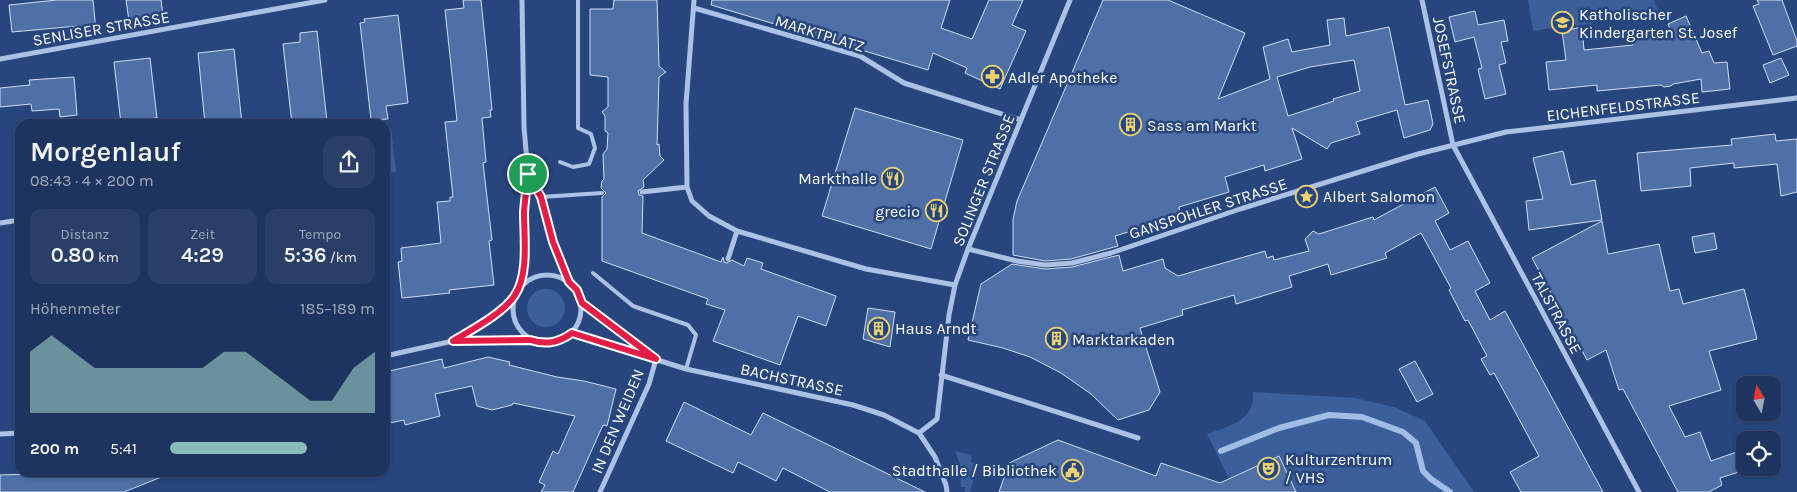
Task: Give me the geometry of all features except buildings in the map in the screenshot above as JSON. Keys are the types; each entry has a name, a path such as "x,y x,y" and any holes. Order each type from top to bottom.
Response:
{"street":[{"name":"SENLISER STRASSE","path":"0,60 326,0"},
{"path":"522,0 524,127 528,174 524,210 522,283 515,296 513,309 514,319 522,333 530,340"},
{"path":"694,0 686,104 687,187 692,201 709,216 737,231 866,269 955,285"},
{"name":"SOLINGER STRASSE","path":"919,433 937,420 941,375 955,285 1070,0"},
{"name":"JOSEFSTRASSE","path":"1422,0 1453,145"},
{"name":"MARKTPLATZ","path":"694,8 860,56 904,83 1021,120"},
{"name":"EICHENFELDSTRASSE","path":"1453,145 1506,132 1797,98"},
{"name":"GANSPOHLER STRASSE","path":"968,249 1017,261 1046,265 1072,263 1240,209 1453,145"},
{"name":"TALSTRASSE","path":"1453,145 1639,492"},
{"path":"528,174 541,197 553,242 569,282"},
{"path":"642,192 687,187"},
{"path":"0,223 13,222"},
{"path":"728,259 737,231"},
{"path":"390,355 453,341 530,340 551,343 562,340 572,333 582,315 582,303 577,290 569,282 556,275 540,275 522,283"},
{"path":"453,341 485,322 515,296"},
{"name":"BACHSTRASSE","path":"582,303 656,359"},
{"name":"BACHSTRASSE","path":"572,333 686,369 853,405 884,415 919,433"},
{"name":"IN DEN WEIDEN","path":"600,492 650,384 656,359"},
{"path":"941,375 1138,438"},
{"path":"919,433 935,457 947,492"},
{"path":"0,434 15,434"}],"lane":[{"path":"560,162 573,167 589,164 595,148 591,134 578,128 578,0"},
{"path":"541,197 602,193"},
{"path":"593,273 633,306 688,325 696,335 686,369"}],"shaded area":[{"name":"Katholischer Kindergarten St. Josef","path":"1528,0 1654,0 1658,11 1576,26 1575,24 1533,31"},
{"path":"390,128 391,128 396,172 390,173"},
{"path":"546,289 559,295 565,308 559,321 546,327 533,321 527,308 533,295"},
{"path":"1253,392 1355,398 1394,407 1425,421 1474,492 1296,492 1229,479 1207,434 1232,425 1245,416 1253,402"},
{"path":"955,451 972,455 971,462 978,464 970,492 965,492 965,487 961,487 960,464"}],"waterway":[{"path":"1221,451 1279,428 1329,415 1362,417 1403,432 1416,443 1423,471 1450,492"}],"place":[{"name":"Katholischer Kindergarten St. Josef","path":"1563,23"},
{"name":"Adler Apotheke","path":"992,77"},
{"name":"Sass am Markt","path":"1131,125"},
{"name":"Markthalle","path":"893,178"},
{"name":"Albert Salomon","path":"1307,196"},
{"name":"grecio","path":"936,211"},
{"name":"Haus Arndt","path":"879,328"},
{"name":"Marktarkaden","path":"1056,339"},
{"name":"Kulturzentrum / VHS","path":"1269,468"},
{"name":"Stadthalle / Bibliothek","path":"1073,470"}],"route":[{"path":"528,174 541,197 553,242 569,282 577,290 582,303 656,359 572,333 562,340 551,343 530,340 453,341 485,322 515,296 522,283 524,210 528,174"}]}
